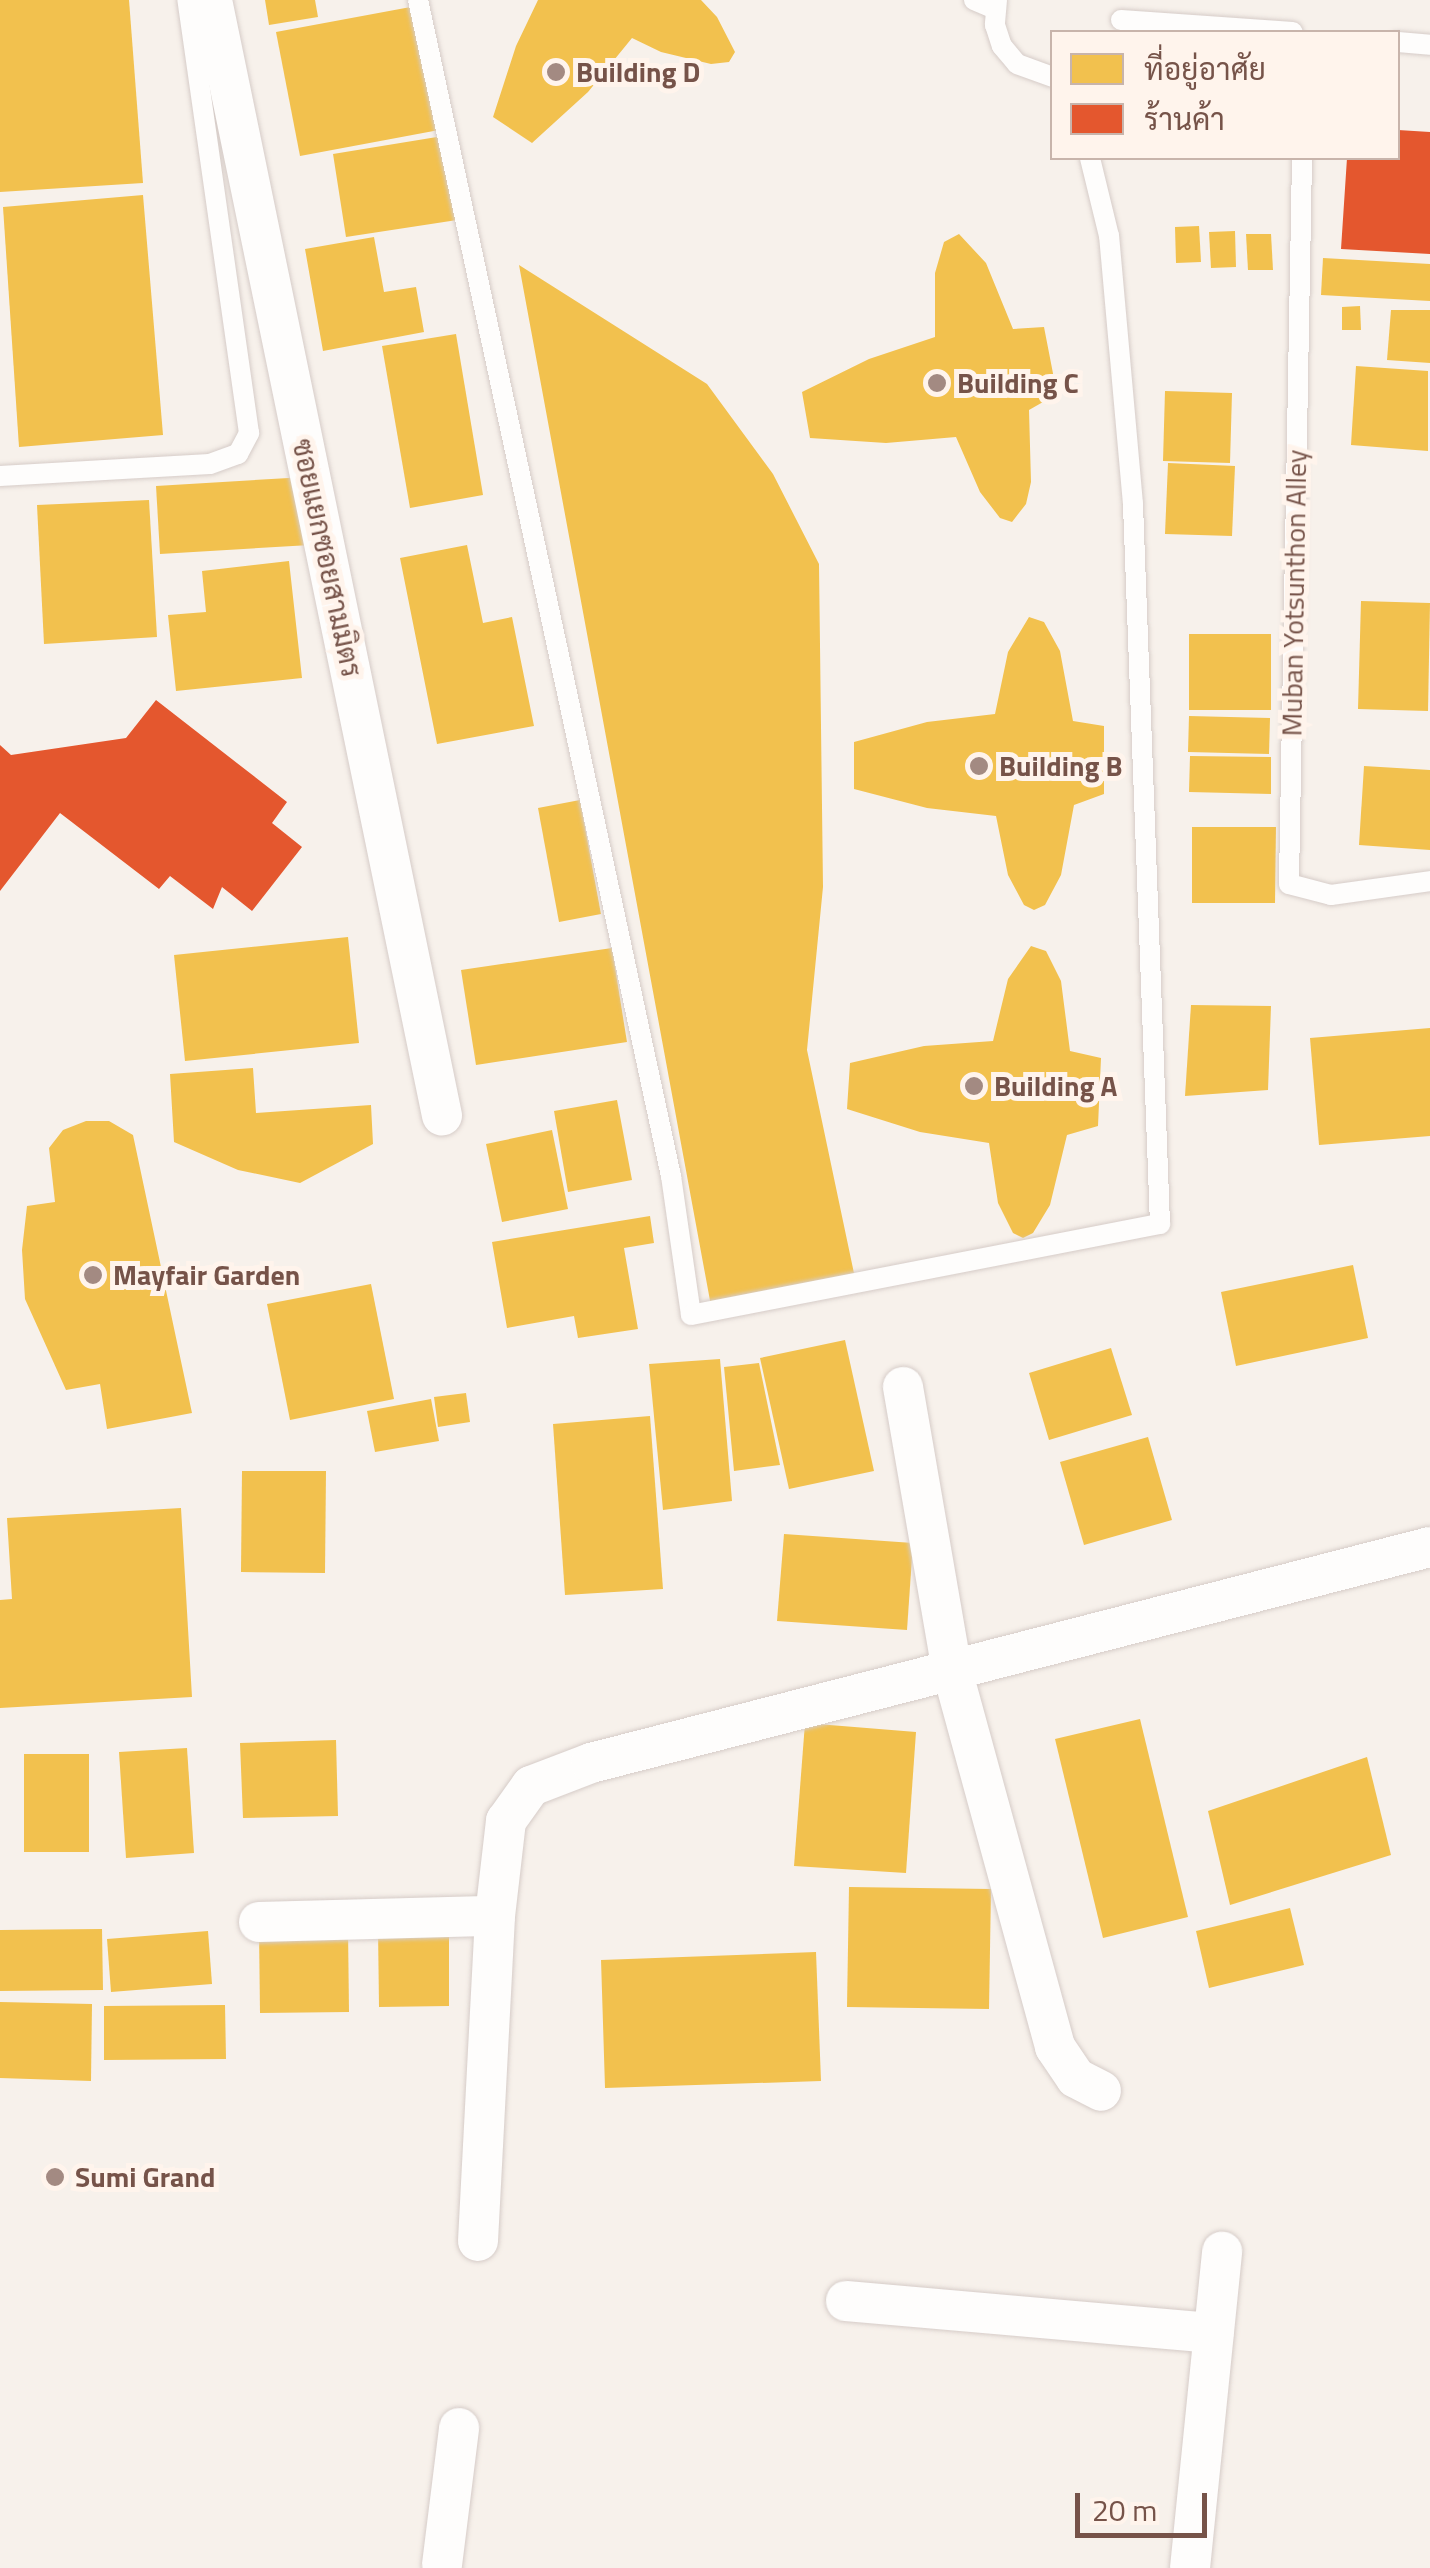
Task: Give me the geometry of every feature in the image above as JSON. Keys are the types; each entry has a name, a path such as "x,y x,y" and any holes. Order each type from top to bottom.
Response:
{"street":[{"name":"ซอยแยกซอยสามมิตร","path":"212,0 442,1116"},
{"path":"902,1387 952,1670 1054,2047 1076,2078 1100,2091"},
{"path":"478,2241 495,1916 506,1821 531,1786 591,1763 1430,1547"},
{"path":"258,1922 495,1916"},
{"path":"1190,2568 1222,2252"},
{"path":"846,2301 1214,2333"},
{"path":"449,2567 459,2428"}],"lane":[{"path":"0,476 210,464 238,454 249,433 187,0"},
{"path":"418,0 670,1176 692,1315 1160,1224 1133,504 1109,236 1090,160"},
{"path":"974,0 996,4 1002,46 1017,64 1050,76"},
{"path":"1119,18 1268,30"},
{"path":"1400,42 1430,45"},
{"name":"Muban Yotsunthon Alley","path":"1302,160 1289,884 1331,895 1430,881"}],"building: ที่อยู่อาศัย":[{"path":"0,0 129,0 143,183 0,192"},
{"path":"265,0 315,0 318,17 269,25"},
{"name":"Building D","path":"538,0 701,0 717,17 735,52 729,62 711,64 661,52 632,38 588,92 532,143 493,117 516,46"},
{"path":"416,6 439,130 300,156 276,32"},
{"path":"443,136 457,220 346,237 333,154"},
{"path":"143,195 163,435 19,447 3,207"},
{"path":"1199,226 1201,262 1176,263 1175,227"},
{"path":"1235,231 1236,267 1211,268 1209,232"},
{"name":"Building C","path":"959,234 986,263 1013,329 1044,327 1057,394 1029,410 1031,482 1026,504 1012,522 1000,518 980,492 956,437 886,443 810,438 802,392 869,359 935,337 935,273 944,242"},
{"path":"1246,234 1271,234 1273,270 1248,270"},
{"path":"374,237 384,292 416,287 424,332 323,351 305,249"},
{"path":"1323,258 1430,264 1430,301 1321,295"},
{"path":"519,265 707,384 773,474 819,564 823,887 807,1050 855,1278 711,1306"},
{"path":"1360,306 1361,330 1342,330 1342,307"},
{"path":"1391,310 1430,310 1430,363 1387,360"},
{"path":"456,334 483,495 410,508 382,346"},
{"path":"1356,366 1428,371 1428,451 1351,445"},
{"path":"1165,391 1232,393 1230,463 1163,461"},
{"path":"1168,463 1235,466 1232,536 1165,534"},
{"path":"306,477 310,545 160,554 156,486"},
{"path":"149,500 157,637 44,644 37,505"},
{"path":"467,545 483,623 512,617 534,726 437,744 400,558"},
{"path":"289,561 302,678 176,691 168,615 206,612 202,571"},
{"path":"1361,601 1430,603 1428,711 1358,709"},
{"name":"Building B","path":"1029,617 1044,622 1060,651 1073,721 1104,726 1104,794 1074,805 1061,875 1045,905 1034,910 1024,905 1008,875 996,816 927,808 854,789 854,742 927,722 995,714 1008,652"},
{"path":"1189,634 1271,634 1271,710 1189,710"},
{"path":"1189,716 1270,718 1269,754 1188,752"},
{"path":"1190,756 1271,757 1271,794 1189,792"},
{"path":"1364,766 1430,770 1430,850 1359,845"},
{"path":"580,800 601,914 559,922 538,808"},
{"path":"1192,827 1276,827 1275,903 1192,903"},
{"path":"348,937 359,1043 185,1061 174,955"},
{"name":"Building A","path":"1031,946 1046,951 1061,981 1070,1051 1101,1058 1098,1126 1067,1135 1050,1205 1033,1233 1023,1238 1013,1233 998,1203 989,1143 920,1132 847,1109 850,1063 924,1046 993,1041 1008,979"},
{"path":"612,948 627,1042 476,1065 461,970"},
{"path":"1191,1005 1271,1006 1268,1090 1185,1096"},
{"path":"1430,1028 1430,1136 1319,1145 1310,1038"},
{"path":"253,1068 256,1113 371,1105 373,1144 300,1183 238,1170 174,1142 170,1074"},
{"path":"617,1100 632,1180 568,1192 554,1111"},
{"name":"Mayfair Garden","path":"86,1121 109,1121 133,1135 192,1413 107,1429 100,1384 66,1390 25,1299 22,1250 27,1206 55,1202 49,1148 63,1130"},
{"path":"552,1130 568,1209 502,1222 486,1144"},
{"path":"650,1216 654,1243 624,1248 638,1329 578,1338 574,1316 507,1328 492,1242"},
{"path":"1353,1265 1368,1338 1236,1366 1221,1292"},
{"path":"371,1284 394,1399 290,1420 267,1304"},
{"path":"845,1340 874,1471 789,1489 760,1358"},
{"path":"1111,1348 1132,1415 1049,1440 1029,1373"},
{"path":"720,1359 732,1501 663,1510 649,1364"},
{"path":"759,1363 780,1465 734,1471 724,1367"},
{"path":"466,1393 470,1422 438,1427 434,1397"},
{"path":"431,1399 439,1441 375,1452 367,1411"},
{"path":"650,1416 663,1589 565,1595 553,1424"},
{"path":"1148,1437 1172,1520 1084,1545 1060,1462"},
{"path":"242,1471 326,1471 325,1573 241,1572"},
{"path":"181,1508 192,1697 0,1708 0,1600 12,1599 7,1518"},
{"path":"784,1534 913,1543 907,1630 777,1621"},
{"path":"1140,1719 1188,1917 1103,1938 1055,1739"},
{"path":"805,1723 916,1732 906,1873 794,1866"},
{"path":"336,1740 338,1816 243,1818 240,1743"},
{"path":"187,1748 194,1853 126,1858 119,1752"},
{"path":"24,1754 89,1754 89,1852 24,1852"},
{"path":"1367,1757 1391,1855 1230,1905 1208,1811"},
{"path":"849,1887 991,1889 989,2009 847,2007"},
{"path":"1290,1908 1304,1965 1209,1988 1196,1931"},
{"path":"378,1928 449,1928 449,2006 379,2007"},
{"path":"102,1929 103,1990 0,1991 0,1930"},
{"path":"348,1929 349,2012 260,2013 259,1930"},
{"path":"208,1931 212,1984 111,1992 107,1939"},
{"path":"816,1952 821,2081 605,2088 601,1960"},
{"path":"0,2002 92,2004 91,2081 0,2078"},
{"path":"225,2005 226,2059 104,2060 104,2006"}],"building: ร้านค้า":[{"path":"1400,130 1430,132 1430,254 1341,249 1347,160 1400,160"},
{"path":"156,700 287,802 272,823 302,847 252,911 222,887 213,909 170,876 159,889 60,813 0,891 0,745 11,755 126,738"}],"place":[{"name":"Building D","path":"556,72"},
{"name":"Building C","path":"937,383"},
{"name":"Building B","path":"979,766"},
{"name":"Building A","path":"974,1086"},
{"name":"Mayfair Garden","path":"93,1275"},
{"name":"Sumi Grand","path":"55,2177"}]}
